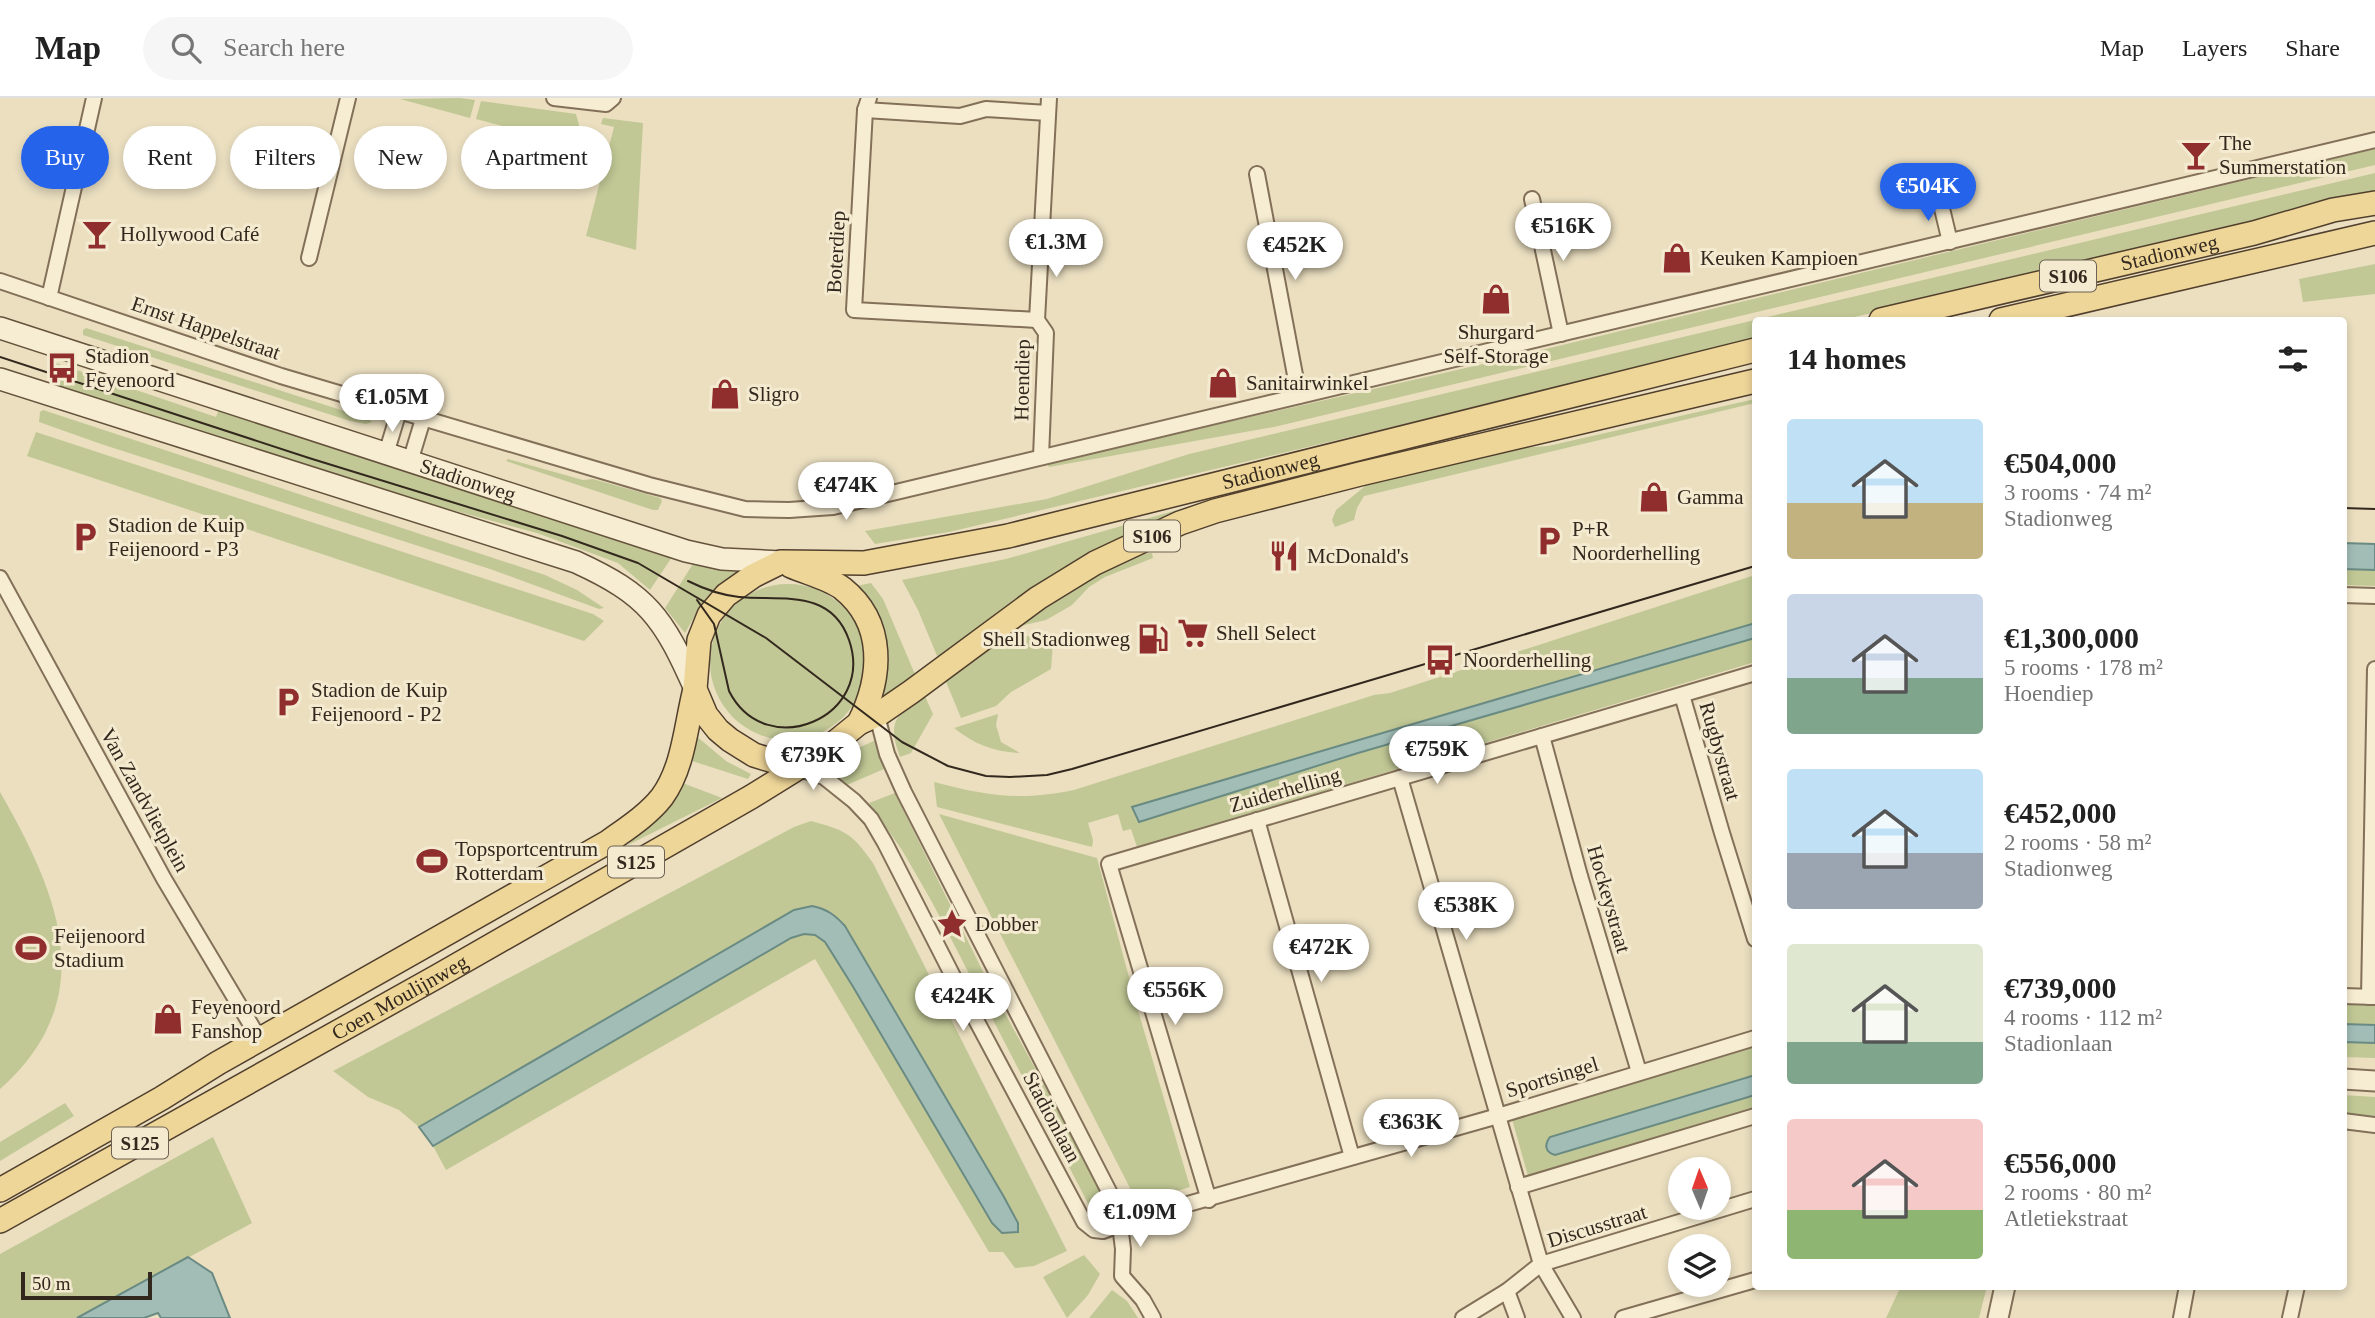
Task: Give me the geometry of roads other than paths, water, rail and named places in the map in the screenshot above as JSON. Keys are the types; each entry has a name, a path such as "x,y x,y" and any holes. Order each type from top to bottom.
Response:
{"main road":[{"name":"Stadionweg","path":"1894,317 2254,233 2333,210 2375,203"},
{"name":"Stadionweg","path":"2014,317 2375,233"},
{"name":"Stadionweg","path":"0,328 695,554 722,559 781,562 864,563 1008,536 1752,351"},
{"name":"Stadionweg","path":"0,379 576,562 621,584 651,610 675,643 706,715 718,730 754,755 796,768 836,743 1049,591 1095,563 1180,523 1214,511 1360,474 1752,382"},
{"name":"Stadionweg","path":"695,689 699,640 709,615 726,595 753,576 781,562 839,587 861,608 868,621 875,647 875,715"},
{"name":"Coen Moulijnweg","path":"0,1190 608,842 631,826 662,796 673,775 695,689"},
{"name":"Coen Moulijnweg","path":"0,1221 438,976 751,797 796,768"}],"street":[{"path":"49,298 94,98"},
{"path":"309,258 348,98"},
{"path":"554,98 596,104 607,104 612,98"},
{"path":"867,104 960,117 986,109 1049,106"},
{"name":"Boterdiep","path":"867,104 854,310 1037,320"},
{"name":"Hoendiep","path":"1041,457 1046,332 1037,320 1049,106"},
{"path":"1041,457 2375,140"},
{"path":"1257,174 1299,396"},
{"path":"1939,196 1950,242"},
{"path":"1532,199 1561,334"},
{"name":"Ernst Happelstraat","path":"0,281 281,376 649,485 745,509 833,507 1041,457"},
{"path":"386,454 399,411"},
{"path":"410,462 424,419"},
{"name":"Van Zandvlietplein","path":"0,578 164,879 260,1040"},
{"path":"2347,595 2375,596"},
{"path":"2347,996 2372,997 2375,669"},
{"name":"Zuiderhelling","path":"1209,1200 1109,864 1752,674"},
{"name":"Rugbystraat","path":"1682,695 1752,930"},
{"name":"Stadionlaan","path":"875,715 909,802 1118,1209 1123,1248 1122,1276 1143,1300 1153,1318"},
{"name":"Hockeystraat","path":"1542,736 1580,876 1639,1072"},
{"name":"Stadionlaan","path":"796,768 824,777 871,819 1084,1222 1094,1230 1103,1231 1119,1225"},
{"path":"1400,778 1541,1264 1573,1318"},
{"path":"1257,820 1352,1157"},
{"name":"Sportsingel","path":"1119,1225 1498,1116 1752,1039"},
{"path":"2347,1079 2375,1081"},
{"path":"1518,1187 1752,1117"},
{"path":"2347,1122 2375,1125"},
{"name":"Discusstraat","path":"1463,1318 1507,1292 1541,1264 1752,1200"},
{"path":"1623,1318 1752,1281"},
{"path":"1998,1318 2004,1290"},
{"path":"2181,1318 2186,1290"},
{"path":"2290,1318 2296,1290"},
{"path":"1507,1292 1517,1318"}],"water":[{"path":"2347,543 2375,544 2375,570 2347,569"},
{"path":"1752,624 1752,639 1358,753 1139,822 1132,807"},
{"path":"812,906 830,913 845,926 1004,1197 1018,1223 1018,1232 1002,1233 992,1223 852,985 825,942 815,935 804,934 791,938 433,1146 419,1127 794,910"},
{"path":"2347,1024 2375,1025 2375,1043 2347,1042"},
{"path":"1752,1076 1752,1096 1555,1155 1546,1148 1550,1137"},
{"path":"188,1257 212,1273 230,1318 161,1318 158,1313 144,1318 77,1318"}],"tram line":[{"path":"0,357 309,458 562,536 638,563 766,638 902,742 948,766 986,776 1047,775 1072,769 1752,567"},
{"path":"2347,508 2375,509"},
{"path":"688,581 726,595 803,601 830,612 841,623 849,640 853,667 847,691 833,709 813,722 790,727 767,725 746,713 729,691 714,624 697,600"}],"place":[{"name":"The Summerstation","path":"2196,155"},
{"name":"Hollywood Café","path":"97,234"},
{"name":"Keuken Kampioen","path":"1677,258"},
{"name":"Shurgard Self-Storage","path":"1496,299"},
{"name":"Stadion Feyenoord","path":"62,368"},
{"name":"Sanitairwinkel","path":"1223,383"},
{"name":"Sligro","path":"725,394"},
{"name":"Gamma","path":"1654,497"},
{"name":"Stadion de Kuip Feijenoord - P3","path":"85,537"},
{"name":"P+R Noorderhelling","path":"1549,541"},
{"name":"McDonald's","path":"1284,556"},
{"name":"Shell Select","path":"1193,633"},
{"name":"Shell Stadionweg","path":"1153,639"},
{"name":"Noorderhelling","path":"1440,660"},
{"name":"Stadion de Kuip Feijenoord - P2","path":"288,702"},
{"name":"Topsportcentrum Rotterdam","path":"432,861"},
{"name":"Dobber","path":"952,924"},
{"name":"Feijenoord Stadium","path":"31,948"},
{"name":"Feyenoord Fanshop","path":"168,1019"}]}
